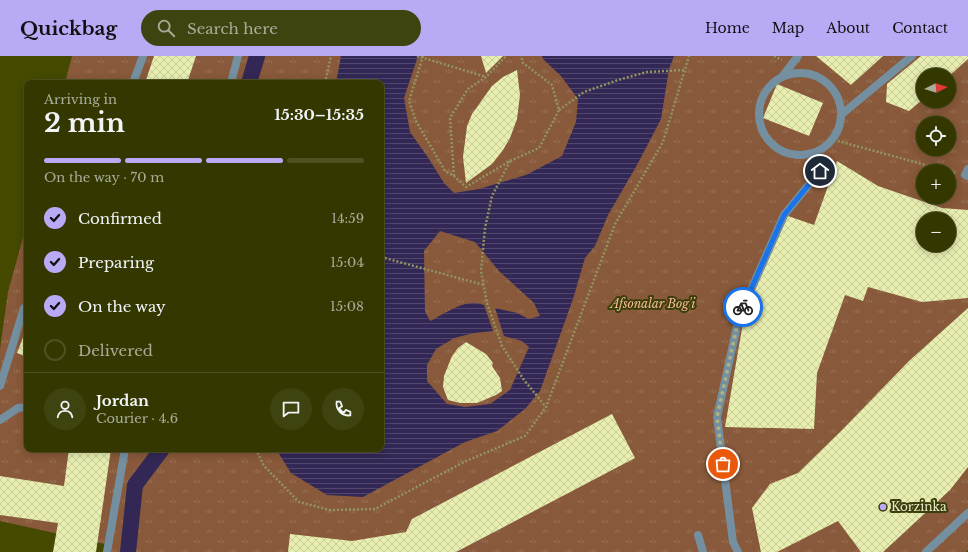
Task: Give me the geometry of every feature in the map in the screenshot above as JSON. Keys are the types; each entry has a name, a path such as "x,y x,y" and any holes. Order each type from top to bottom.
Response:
{"lane":[{"path":"134,80 143,56"},
{"path":"232,80 238,56"},
{"path":"781,77 793,73 805,73 816,76 827,82 835,91 840,102 842,114 841,123 834,140 819,152 802,156 783,152 769,141 760,125 759,115 762,97 767,89 781,77 798,56"},
{"path":"842,114 912,56"},
{"path":"738,552 733,542 717,417 739,317 784,215 820,171"},
{"path":"0,386 24,308"},
{"path":"0,420 18,408 24,407"},
{"path":"107,552 124,452"},
{"path":"926,552 968,513"},
{"path":"698,535 703,552"}],"path":[{"path":"326,80 331,56"},
{"path":"417,56 423,56 486,77"},
{"path":"423,56 409,101 416,121 442,165 446,171 466,187 510,161 539,148 559,110 584,92 647,72 685,70"},
{"path":"454,176 450,118 468,89 486,77 506,56"},
{"path":"522,56 523,63 552,85 559,110"},
{"path":"257,452 264,466 300,502 330,510 375,509 464,462 525,436 546,407 615,224 663,142 689,56"},
{"path":"834,140 967,174"},
{"path":"510,161 492,196 485,228 481,271 487,303 502,346 524,380 546,407"},
{"path":"384,258 484,285"}],"green space":[{"name":"Afsonalar Bog'i","path":"72,56 968,56 968,550 966,552 109,552 105,544 0,521 0,349 8,292 24,234 24,452 384,452 384,80 66,80"}],"shaded area":[{"path":"341,56 418,56 404,98 410,132 444,183 454,193 479,189 526,175 562,156 576,122 578,99 561,76 543,59 542,56 674,56 669,69 661,119 637,165 608,215 595,246 585,258 573,299 540,391 525,409 497,431 465,442 363,497 327,495 291,473 278,452 384,452 384,80 337,80","holes":["440,231 475,242 499,271 534,303 540,316 529,319 517,313 495,308 504,336 522,341 529,347 510,390 490,404 465,407 447,404 427,381 427,365 436,349 454,338 474,333 493,331 484,305 477,303 470,303 456,307 430,321 425,311 424,251"]}],"building":[{"path":"154,56 196,56 188,80 146,80"},
{"path":"481,56 503,56 486,73"},
{"path":"816,56 883,56 851,85"},
{"path":"921,56 968,56 968,59 956,70 956,68 916,68 916,105 909,111 886,102 887,84"},
{"path":"517,70 520,95 517,119 510,138 492,164 466,183 463,157 467,126 472,114 492,86 503,77"},
{"path":"777,84 823,103 809,136 763,118"},
{"path":"837,161 878,186 916,199 916,204 930,204 942,208 968,210 968,298 922,302 868,287 863,301 845,295 817,373 814,429 725,427 745,311 788,216 814,225"},
{"path":"968,308 968,467 950,490 883,552 861,552 838,521 777,552 761,552 752,508 770,484 798,473 909,361"},
{"path":"24,335 24,356 17,353"},
{"path":"466,342 486,354 493,363 492,366 500,378 502,391 477,403 460,403 448,400 443,387 444,376 452,356 458,348"},
{"path":"612,414 635,458 456,552 288,552 290,534 352,541 406,532 412,519"},
{"path":"69,452 111,452 96,552 53,552 58,523 0,515 0,476 64,486"}],"waterway":[{"path":"250,80 257,56"},
{"path":"128,552 135,485 160,452"}],"way so far":[{"path":"723,464 717,417 739,317 743,307"}],"place":[{"name":"Korzinka","path":"883,507"}],"route":[{"path":"743,307 784,215 820,171"}]}
